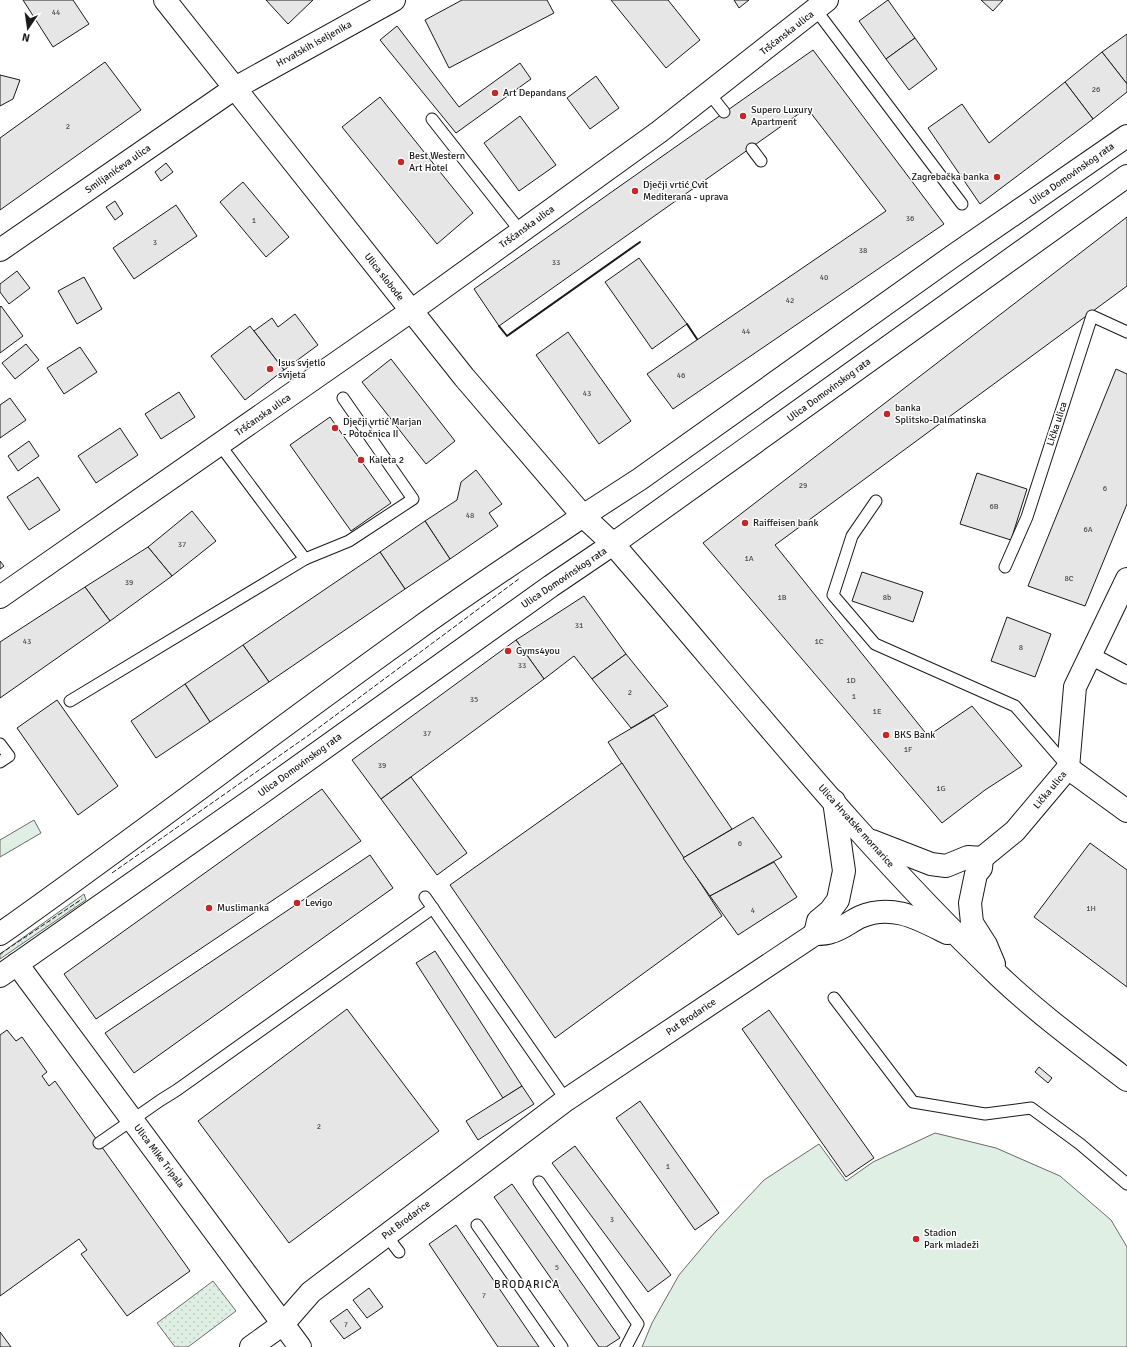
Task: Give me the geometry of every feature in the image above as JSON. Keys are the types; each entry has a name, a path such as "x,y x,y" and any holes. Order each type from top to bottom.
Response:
{"street":[{"name":"Ulica slobode","path":"165,0 464,377 582,516 613,544"},
{"name":"Hrvatskih iseljenika","path":"235,88 394,0"},
{"name":"Tršćanska ulica","path":"0,597 411,311 521,232 659,132 822,5"},
{"name":"Smiljanićeva ulica","path":"0,250 235,88"},
{"name":"Ulica Domovinskog rata","path":"0,934 89,871 244,755 418,628 582,516 640,479 953,256 1127,136"},
{"name":"Ulica Domovinskog rata","path":"9,970 254,799 1127,176"},
{"name":"Ulica Hrvatske mornarice","path":"613,544 775,735 926,904 1000,978 1084,1048 1127,1080"},
{"name":"Lička ulica","path":"982,858 1016,831 1068,768 1075,687 1127,579"},
{"path":"1090,655 1127,675"},
{"path":"1068,768 1127,811"},
{"path":"834,801 844,871 838,900 830,911 818,921 815,934 832,932 860,916 877,911 890,911 910,915 965,942"},
{"path":"868,840 931,864 946,866 968,858 982,858 981,868 976,874 970,903 972,923 986,945 1000,978"},
{"name":"Put Brodarice","path":"251,1347 283,1324 311,1292 392,1244 566,1100 815,934"},
{"name":"Ulica Mike Tripala","path":"9,970 132,1120 300,1347"}],"lane":[{"path":"822,5 962,204"},
{"path":"709,93 724,112"},
{"path":"432,119 521,232"},
{"path":"752,149 761,161"},
{"name":"Lička ulica","path":"1005,567 1027,517 1092,316 1127,332"},
{"path":"70,701 305,559 349,541 413,498 343,398"},
{"path":"220,444 305,559"},
{"path":"876,501 852,536 833,595 875,644 1015,706 1068,768"},
{"path":"0,744 9,756 0,762"},
{"path":"425,897 566,1100"},
{"path":"99,1143 177,1090 433,908"},
{"path":"834,998 912,1102 985,1114 1031,1108 1080,1144 1127,1184"},
{"path":"538,1182 638,1324 626,1347"},
{"path":"477,1226 562,1347"}],"green space":[{"path":"34,820 41,833 0,857 0,840"},
{"path":"84,894 86,900 0,959 0,954"},
{"name":"Stadion Park mladeži","path":"935,1133 996,1148 1060,1176 1111,1220 1127,1247 1127,1347 642,1347 652,1323 679,1275 716,1231 764,1180 819,1144 846,1181 873,1162"},
{"path":"213,1281 236,1311 188,1347 175,1347 157,1323"}],"building":[{"path":"23,0 73,0 89,24 53,47"},
{"path":"266,0 313,0 288,24"},
{"path":"462,0 547,0 554,13 449,68 425,20"},
{"path":"611,0 668,0 700,40 666,68"},
{"path":"734,0 749,0 739,8"},
{"path":"888,0 915,38 886,59 859,21"},
{"path":"981,0 1003,0 993,11"},
{"name":"Art Depandans","path":"397,26 459,107 520,63 531,79 456,133 380,40"},
{"path":"1127,34 1127,84 1102,52"},
{"path":"915,38 937,69 909,90 886,59"},
{"path":"813,50 944,224 673,409 647,374 886,211 807,108 499,326 474,289"},
{"path":"1102,52 1127,84 1127,92 1093,119 1065,82"},
{"path":"105,62 141,110 0,210 0,138"},
{"path":"0,75 20,80 13,99 0,106"},
{"path":"596,76 619,108 590,129 567,98"},
{"path":"1065,82 1093,119 980,204 928,128 962,104 989,143"},
{"name":"Best Western Art Hotel","path":"380,97 473,213 437,244 342,127"},
{"path":"520,116 556,165 519,191 484,143"},
{"path":"166,163 173,172 161,181 155,172"},
{"path":"243,182 289,237 266,257 220,202"},
{"path":"115,201 123,214 115,220 106,207"},
{"path":"176,205 197,236 134,279 113,248"},
{"path":"1127,217 1127,286 775,545 928,736 972,706 1022,766 985,790 942,823 703,543"},
{"path":"639,258 687,324 652,349 605,282"},
{"path":"17,271 30,288 9,304 0,292 0,284"},
{"path":"84,277 102,309 77,324 58,291"},
{"path":"1,306 23,336 0,353 0,307"},
{"path":"295,314 318,345 284,370 254,331 272,318 278,327"},
{"path":"250,326 284,370 245,400 211,356"},
{"path":"568,332 631,421 599,444 536,355"},
{"path":"26,344 39,360 15,379 2,363"},
{"path":"80,347 97,372 64,394 47,368"},
{"path":"391,359 455,441 426,464 362,382"},
{"path":"1116,369 1127,374 1127,504 1085,606 1028,586"},
{"path":"179,392 195,417 161,439 145,414"},
{"path":"10,398 26,420 0,438 0,405"},
{"path":"330,417 391,503 351,531 290,445"},
{"path":"120,428 138,455 96,483 78,456"},
{"path":"29,441 39,456 18,471 8,456"},
{"path":"476,470 502,504 489,513 498,526 450,559 425,521 457,500 461,482"},
{"path":"977,473 1027,489 1011,540 960,524"},
{"path":"38,477 60,510 29,530 7,497"},
{"path":"192,511 216,541 172,576 148,547"},
{"path":"425,521 450,559 405,589 380,552"},
{"path":"148,547 172,576 110,621 85,587"},
{"path":"380,552 405,589 269,682 243,645"},
{"path":"0,561 4,566 0,569"},
{"path":"862,572 923,592 913,622 852,601"},
{"path":"85,587 110,621 0,698 0,642"},
{"path":"584,596 626,654 592,679 574,656 544,679 516,640"},
{"path":"1007,617 1051,634 1035,677 991,661"},
{"path":"516,640 544,679 381,799 352,760"},
{"path":"243,645 269,682 210,722 185,684"},
{"path":"626,654 668,706 631,728 592,679"},
{"path":"185,684 210,722 156,758 131,721"},
{"path":"57,700 118,786 78,815 17,728"},
{"path":"654,715 732,829 683,858 608,742"},
{"path":"622,763 722,916 555,1038 450,885"},
{"path":"411,777 467,853 437,875 381,799"},
{"name":"Muslimanka","path":"322,789 361,841 96,1019 64,974"},
{"path":"753,817 782,857 710,896 683,858"},
{"path":"1090,843 1127,870 1127,987 1034,917"},
{"path":"370,855 393,888 134,1073 105,1033"},
{"path":"774,862 797,897 738,935 710,896"},
{"path":"435,951 522,1086 503,1098 416,963"},
{"path":"347,1009 439,1131 289,1243 198,1121"},
{"path":"769,1010 874,1158 846,1177 742,1029"},
{"path":"7,1030 16,1041 22,1037 47,1072 42,1076 49,1086 55,1081 190,1271 127,1316 81,1254 87,1250 79,1239 0,1296 0,1035"},
{"path":"1039,1067 1052,1078 1048,1083 1035,1072"},
{"path":"522,1086 534,1104 478,1140 466,1121"},
{"path":"640,1101 719,1213 695,1230 616,1118"},
{"path":"575,1146 671,1275 648,1292 552,1163"},
{"path":"512,1184 620,1338 606,1347 599,1347 494,1197"},
{"path":"456,1225 539,1347 498,1347 429,1244"},
{"path":"369,1288 383,1307 367,1318 353,1300"},
{"path":"347,1309 361,1328 344,1339 330,1321"},
{"path":"0,1332 11,1347 0,1347"}],"fence":[{"path":"112,873 309,735 520,578"},
{"path":"0,954 82,899"}],"wall":[{"path":"499,326 507,336 640,242"},
{"path":"687,324 697,339"}],"place":[{"name":"Art Depandans","path":"495,93"},
{"name":"Supero Luxury Apartment","path":"743,116"},
{"name":"Best Western Art Hotel","path":"401,162"},
{"name":"Zagrebačka banka","path":"997,177"},
{"name":"Dječji vrtić Cvit Mediterana - uprava","path":"635,191"},
{"name":"Isus svjetlo svijeta","path":"270,369"},
{"name":"banka Splitsko-Dalmatinska","path":"887,414"},
{"name":"Dječji vrtić Marjan - Potočnica II","path":"335,428"},
{"name":"Kaleta 2","path":"361,460"},
{"name":"Raiffeisen bank","path":"745,523"},
{"name":"Gyms4you","path":"508,651"},
{"name":"BKS Bank","path":"886,735"},
{"name":"Levigo","path":"297,903"},
{"name":"Muslimanka","path":"209,908"},
{"name":"Stadion Park mladeži","path":"916,1239"}],"district":[{"name":"BRODARICA","path":"527,1284"}]}
